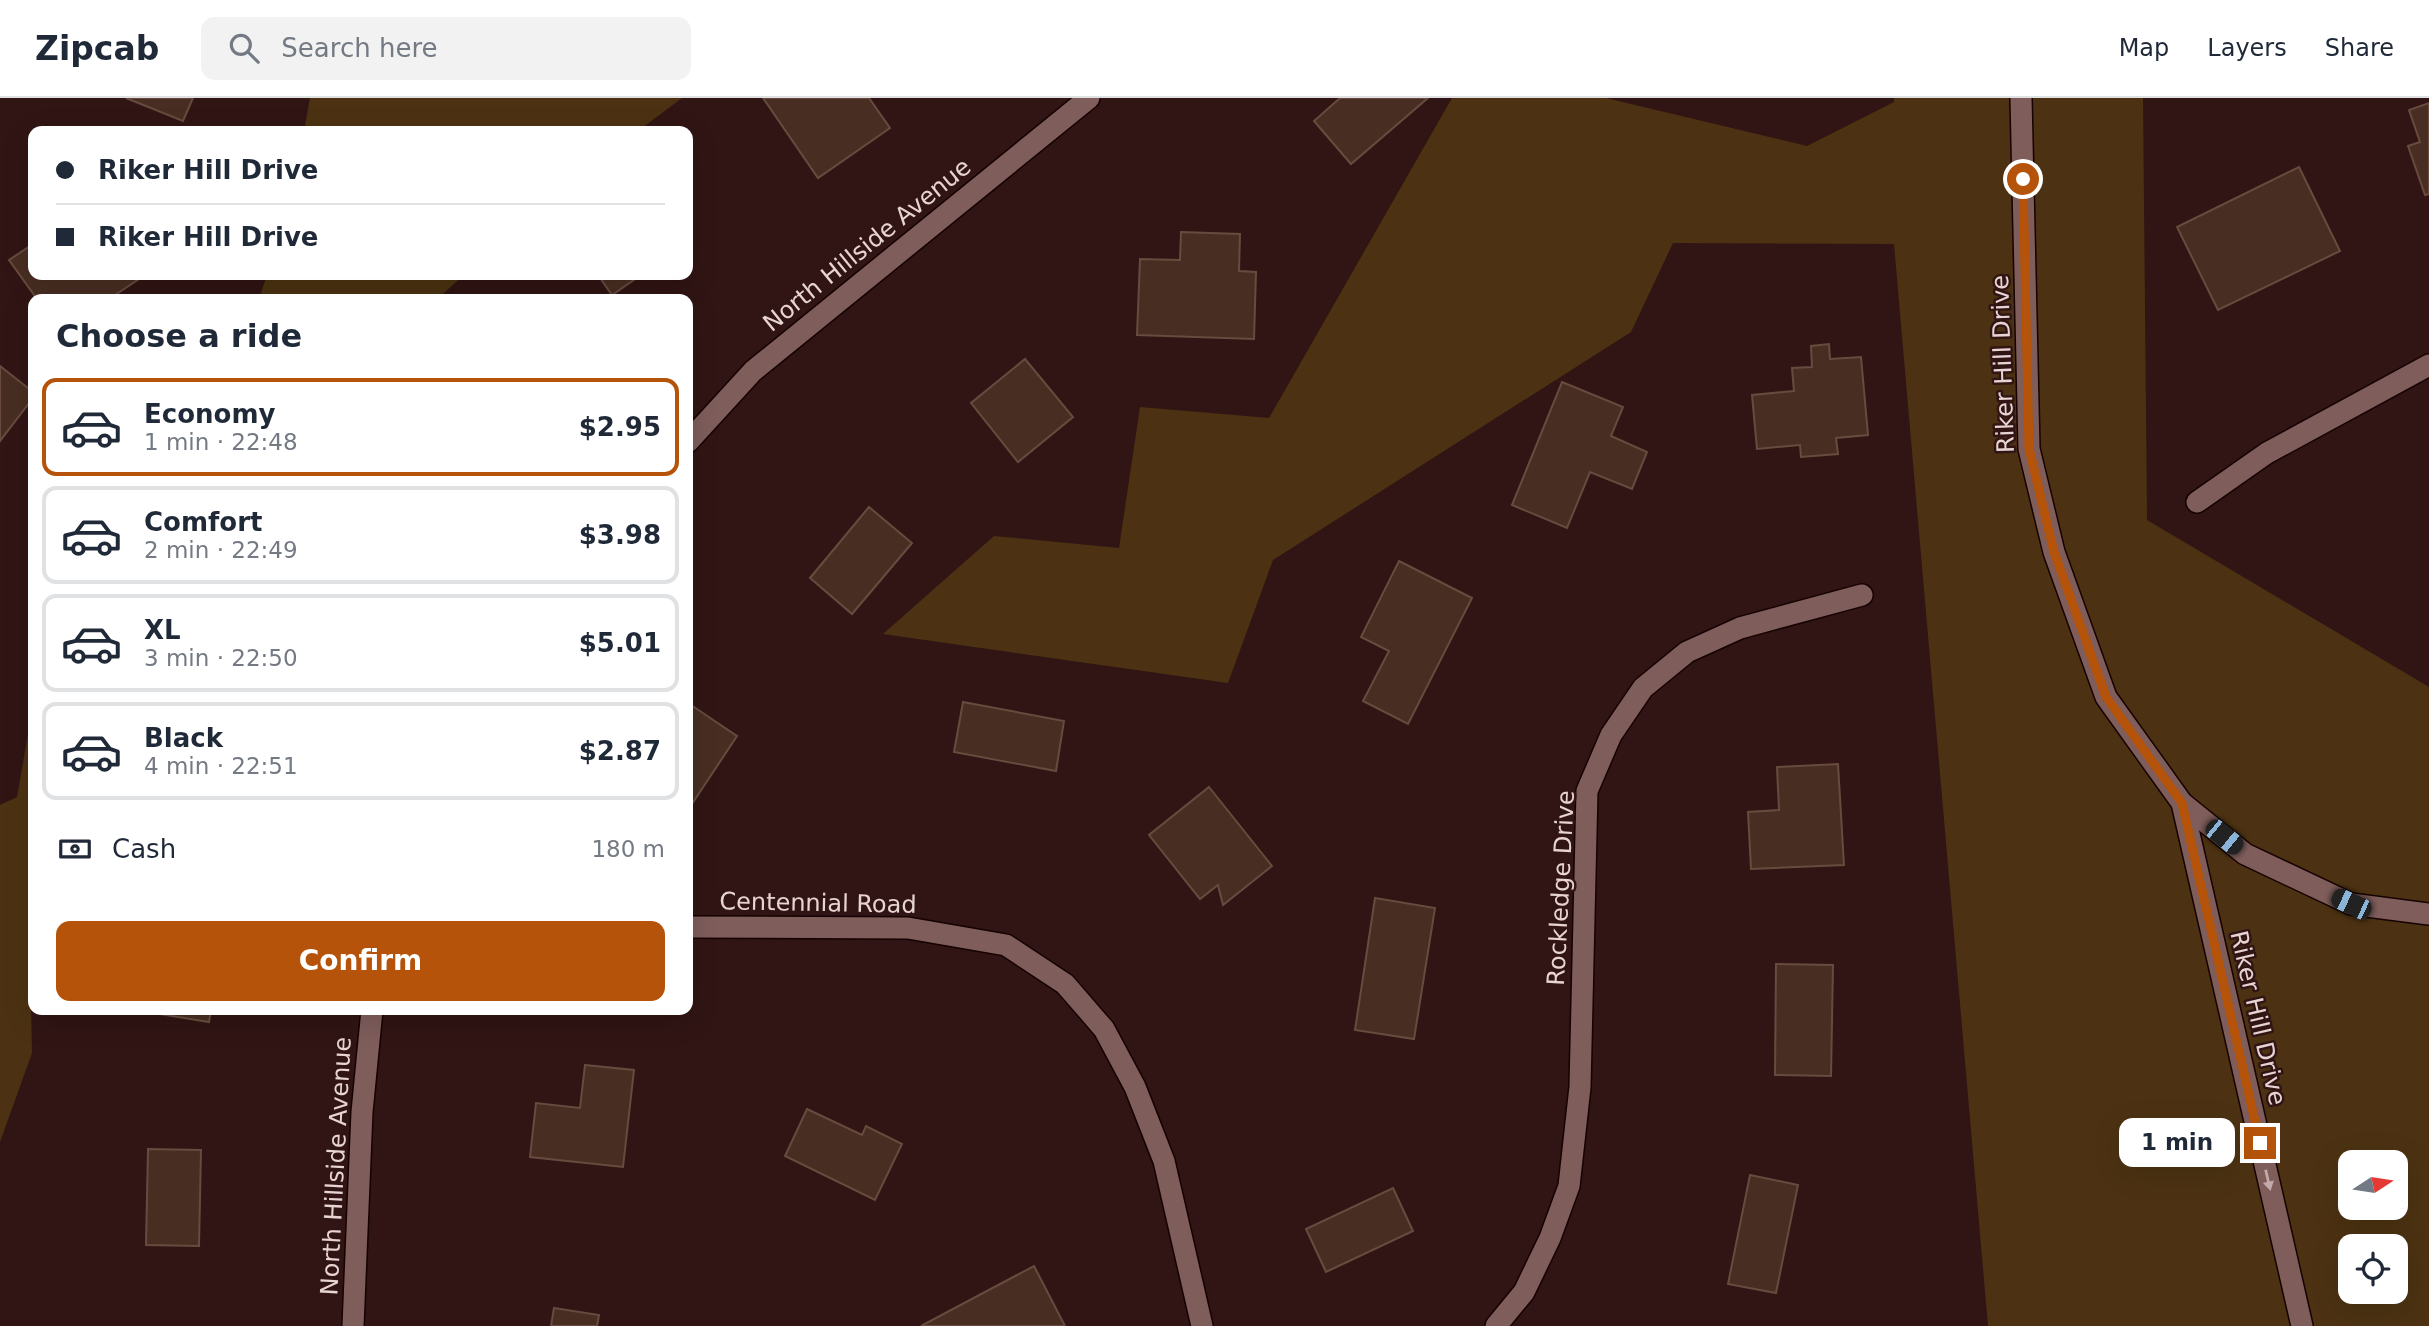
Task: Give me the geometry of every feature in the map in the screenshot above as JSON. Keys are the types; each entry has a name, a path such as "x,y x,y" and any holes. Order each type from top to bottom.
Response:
{"street":[{"name":"North Hillside Avenue","path":"693,437 753,372 1089,98"},
{"name":"Riker Hill Drive","path":"2021,98 2029,449 2054,552 2106,697 2182,803 2245,854 2351,904 2429,914"},
{"path":"2196,502 2267,453 2429,365"},
{"name":"Rockledge Drive","path":"1496,1326 1524,1292 1550,1238 1569,1186 1580,1087 1587,790 1611,735 1643,688 1687,652 1740,628 1862,595"},
{"name":"Riker Hill Drive","path":"2182,803 2302,1326"},
{"name":"Centennial Road","path":"693,928 908,928 1006,945 1065,984 1104,1029 1140,1099 1164,1161 1202,1326"},
{"name":"North Hillside Avenue","path":"353,1326 362,1112 372,1015"}],"shaded area":[{"path":"310,98 682,98 645,126 305,126"},
{"path":"1452,98 1606,98 1807,146 1894,102 1894,98 2143,98 2147,520 2429,687 2429,1326 1988,1326 1894,244 1673,243 1631,332 1273,560 1228,683 883,634 994,536 1119,548 1140,407 1269,418"},
{"path":"265,280 458,280 443,294 261,294"},
{"path":"28,734 28,1015 31,1015 32,1053 0,1142 0,805 17,797"}],"building":[{"path":"126,98 193,98 183,121"},
{"path":"763,98 869,98 890,128 818,178"},
{"path":"1340,98 1428,98 1351,164 1314,121"},
{"path":"2429,103 2429,194 2425,195 2408,146 2420,142 2409,110"},
{"path":"2299,167 2340,251 2218,310 2177,227"},
{"path":"1181,232 1240,234 1239,271 1256,272 1254,339 1137,335 1140,259 1180,260"},
{"path":"28,247 28,280 138,280 116,294 33,294 9,260"},
{"path":"602,280 634,280 613,294"},
{"path":"1829,344 1830,359 1861,357 1868,435 1836,438 1838,454 1801,457 1800,445 1757,449 1752,395 1794,391 1792,368 1812,367 1811,346"},
{"path":"1025,359 1073,417 1018,462 971,403"},
{"path":"0,366 28,388 28,405 0,441"},
{"path":"1562,382 1623,407 1611,436 1647,452 1632,489 1590,472 1567,528 1512,505"},
{"path":"869,507 912,543 852,614 810,578"},
{"path":"1399,561 1472,598 1408,724 1363,701 1389,651 1361,637"},
{"path":"963,702 1064,721 1056,771 954,752"},
{"path":"693,706 737,736 693,802"},
{"path":"1838,764 1844,865 1751,869 1748,812 1779,810 1777,767"},
{"path":"1209,787 1272,866 1223,905 1218,885 1200,899 1149,835"},
{"path":"1375,898 1435,908 1414,1039 1355,1030"},
{"path":"1776,964 1833,965 1831,1076 1775,1075"},
{"path":"166,1015 210,1015 209,1022"},
{"path":"585,1065 634,1070 623,1167 530,1157 536,1103 580,1108"},
{"path":"807,1109 862,1135 866,1126 902,1144 875,1200 785,1156"},
{"path":"148,1149 201,1150 199,1246 146,1245"},
{"path":"1750,1175 1798,1185 1776,1293 1728,1284"},
{"path":"1393,1188 1413,1231 1326,1272 1306,1229"},
{"path":"1034,1266 1065,1326 921,1326"},
{"path":"554,1308 599,1315 597,1326 551,1326"}],"route":[{"path":"2023,179 2029,449 2054,552 2106,697 2182,803 2260,1143"}]}
